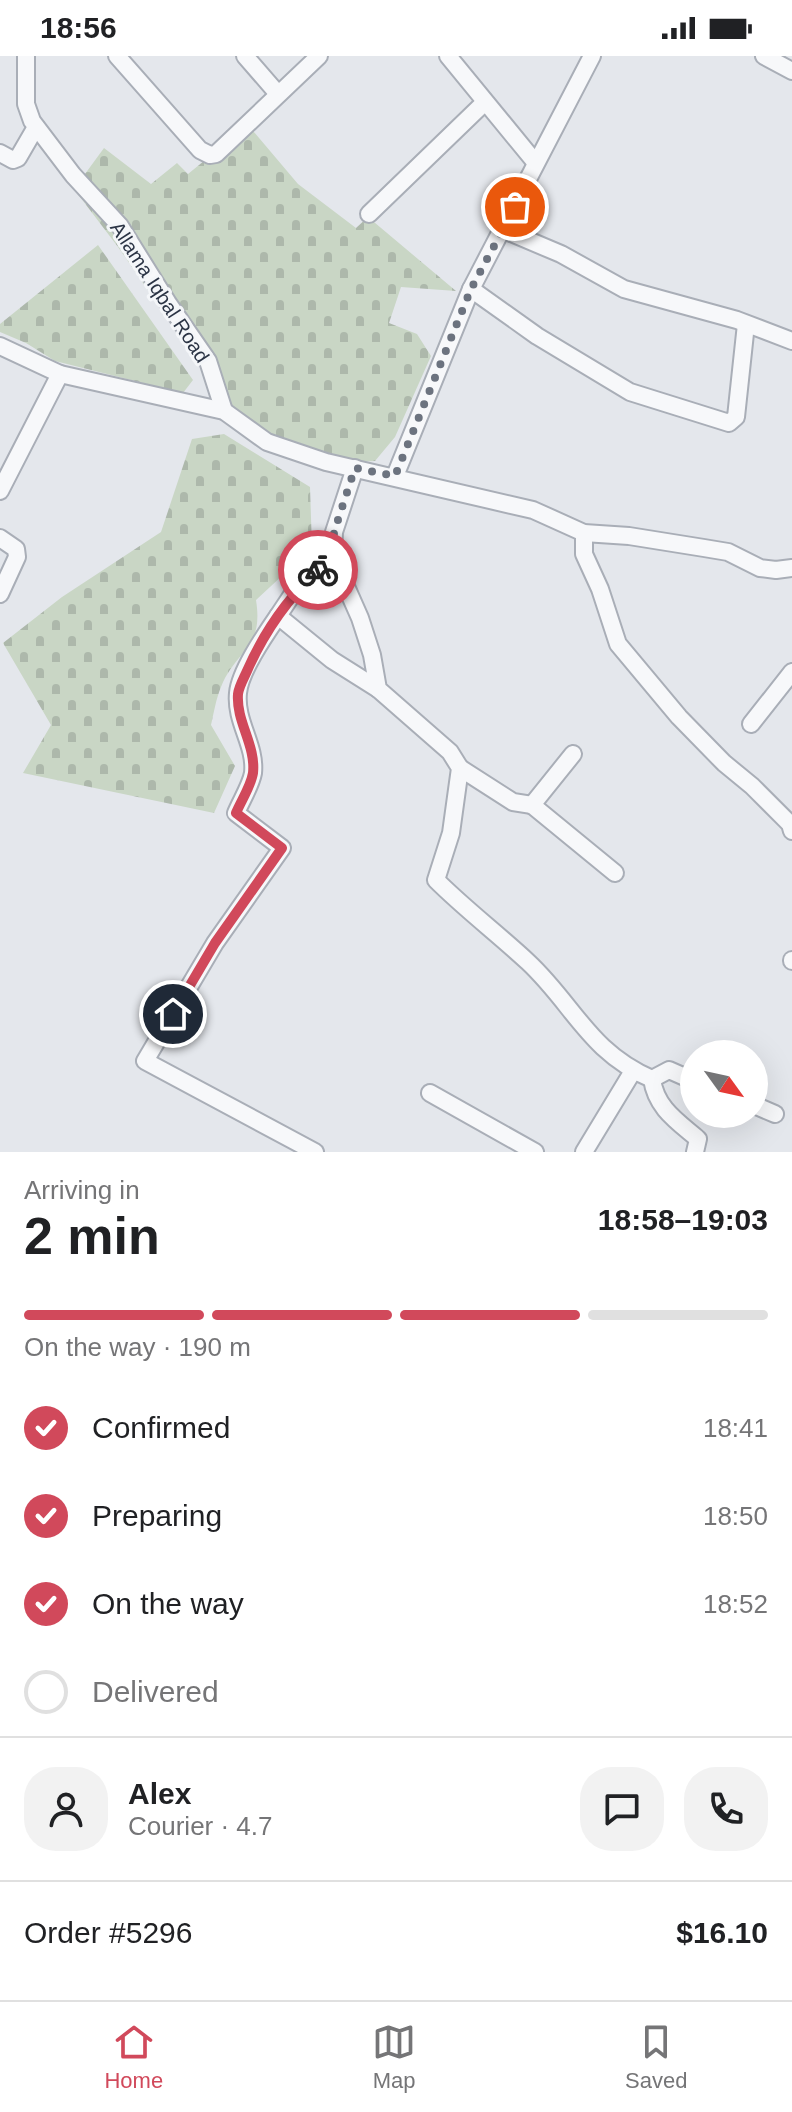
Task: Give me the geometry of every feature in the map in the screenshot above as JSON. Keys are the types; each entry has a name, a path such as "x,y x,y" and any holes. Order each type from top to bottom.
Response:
{"street":[{"name":"Allama Iqbal Road","path":"26,56 26,104 36,127 73,175 120,226 208,361 224,411"},
{"path":"117,56 200,150 210,155 216,154 319,56"},
{"path":"245,56 278,94"},
{"path":"448,56 535,162"},
{"path":"395,476 471,289 592,56"},
{"path":"764,56 792,71"},
{"path":"369,214 485,102"},
{"path":"0,153 13,160 18,158 36,127"},
{"path":"504,230 561,254 624,289 746,324 792,341"},
{"path":"471,289 537,336 630,392 729,423 736,417 746,324"},
{"path":"0,346 60,374 224,411 267,442 298,455 533,510 584,533 629,536 728,552 760,568 792,568"},
{"path":"0,491 60,374"},
{"path":"355,468 334,532 333,557 360,618 372,655 378,689"},
{"path":"584,533 584,554 600,589 618,644 679,717 790,824 792,831"},
{"path":"0,538 16,549 17,557 0,594"},
{"path":"315,1152 145,1061 215,943 282,848 236,813 253,774 251,749 240,722 238,692 258,646 294,592 333,557"},
{"path":"278,616 332,660 378,689 450,752 460,768 513,802 532,805 615,873"},
{"path":"751,724 792,672"},
{"path":"532,805 573,754"},
{"path":"460,768 451,833 436,880 529,963 599,1046 633,1071 652,1079"},
{"path":"652,1079 669,1070 680,1075"},
{"path":"584,1152 633,1071"},
{"path":"652,1079 654,1094 663,1109 698,1139 695,1152"},
{"path":"430,1093 535,1152"},
{"path":"768,1111 775,1114"}],"green space":[{"path":"248,125 298,184 356,228 368,217 456,291 401,287 389,323 417,334 431,356 395,437 375,461 337,463 280,444 235,415 74,189 104,148 151,184 177,163 188,174"},
{"path":"98,245 193,380 183,393 55,361 0,332 0,324"},
{"path":"224,434 310,487 312,548 256,600 256,629 252,639 227,674 219,692 211,725 235,766 214,813 23,773 51,725 3,643 62,597 161,532 192,439"}],"way so far":[{"path":"318,570 333,557 334,532 355,468 395,476 471,289 515,207"}],"route":[{"path":"173,1014 215,943 282,848 236,813 253,774 251,749 240,722 238,692 258,646 294,592 318,570"}]}
